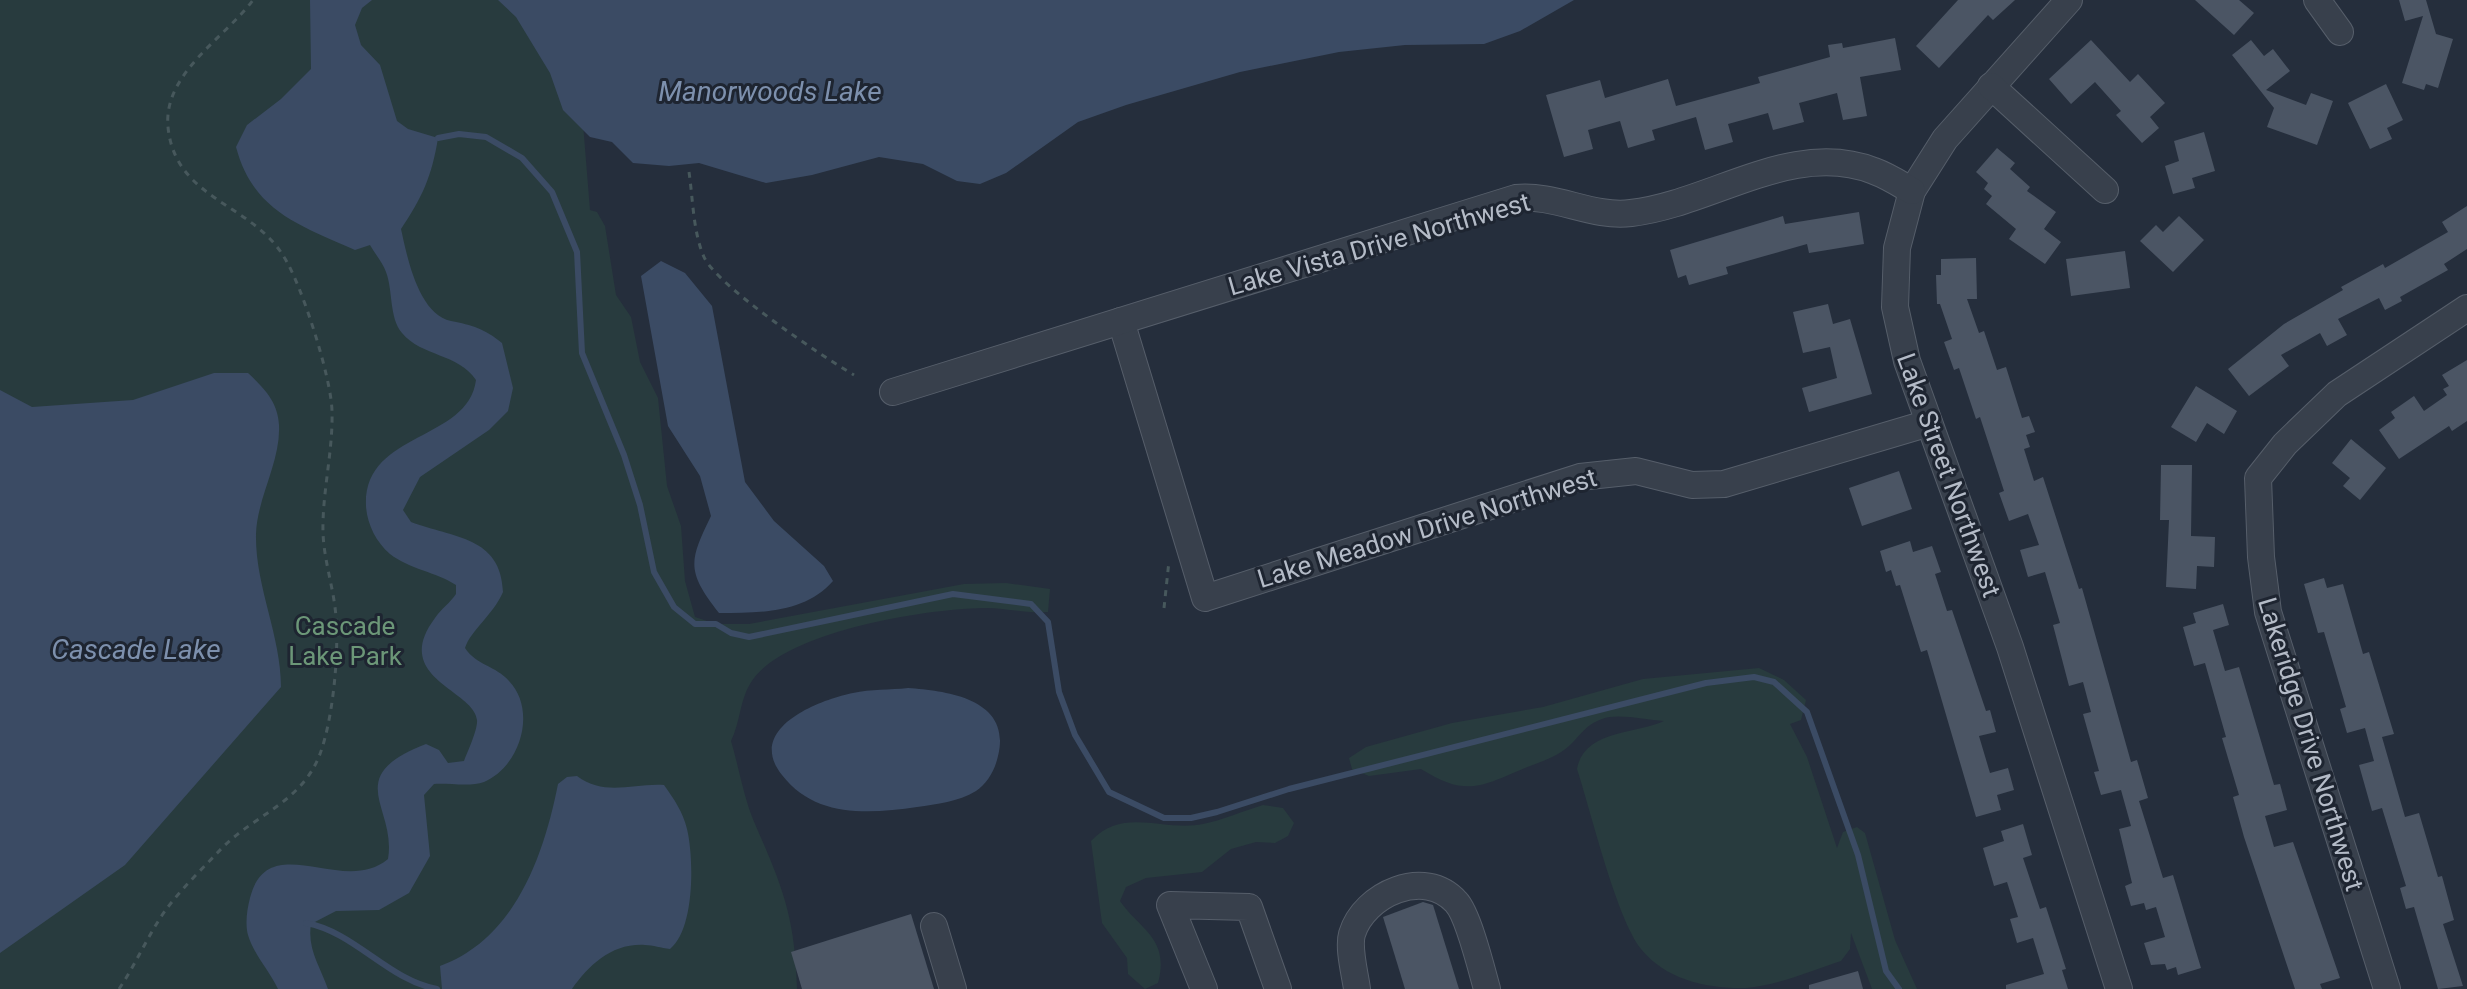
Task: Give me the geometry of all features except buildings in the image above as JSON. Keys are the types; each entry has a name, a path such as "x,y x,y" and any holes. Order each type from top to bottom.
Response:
{"street":[{"name":"Lake Street Northwest","path":"2069,0 1945,139 1912,191 1897,248 1895,307 1907,361 2010,647 2119,989"},
{"path":"2317,0 2340,32"},
{"path":"1991,86 2105,190"},
{"name":"Lake Vista Drive Northwest","path":"893,392 1516,198 1538,196 1627,214 1792,166 1822,162 1875,171 1912,191"},
{"name":"Lakeridge Drive Northwest","path":"2387,989 2268,612 2261,557 2258,478 2285,444 2337,394 2467,308"},
{"name":"Lake Meadow Drive Northwest","path":"1121,321 1205,598 1580,477 1636,471 1692,485 1724,484 1929,423"},
{"path":"1357,989 1351,935 1370,902 1412,885 1436,889 1457,902 1487,989"},
{"path":"1204,989 1170,905 1249,907 1278,989"},
{"path":"934,926 953,989"}],"path":[{"path":"119,989 165,910 225,846 296,794 311,776 321,751 335,675 336,616 323,534 333,410 315,340 284,256 263,231 197,188 180,167 168,125 170,101 182,79 253,0"},
{"path":"689,172 700,243 705,259 715,272 817,352 854,375"},
{"path":"1164,608 1169,553"}],"green space":[{"name":"Cascade Lake Park","path":"0,0 573,0 590,210 597,212 605,226 616,295 631,317 640,362 658,398 667,486 681,526 685,581 695,617 716,624 749,624 964,584 1006,583 1050,589 1048,612 957,609 892,619 821,637 791,650 766,666 750,684 731,741 748,804 786,904 794,942 797,989 0,989"},
{"path":"1759,668 1784,680 1806,700 1801,720 1790,724 1807,757 1837,848 1843,832 1857,827 1865,833 1895,940 1917,989 1872,989 1851,933 1850,949 1841,961 1782,981 1746,988 1717,987 1689,980 1651,960 1641,949 1622,913 1577,769 1582,756 1600,740 1664,721 1609,717 1596,721 1554,756 1473,786 1450,783 1421,769 1369,776 1352,769 1349,758 1366,747 1452,723 1543,707 1643,679"},
{"path":"1263,805 1283,808 1294,823 1288,836 1275,843 1256,842 1231,849 1202,872 1146,878 1126,887 1120,901 1151,936 1160,955 1158,983 1145,989 1128,974 1127,958 1102,923 1091,841 1103,831 1130,822 1188,826 1226,818"}],"water":[{"path":"310,0 372,0 362,8 355,25 361,45 380,65 397,121 408,129 438,138 425,186 401,229 416,282 422,296 440,316 478,328 502,343 513,388 508,411 489,430 420,477 403,510 411,522 472,542 494,560 503,592 465,648 509,681 522,707 523,721 516,751 497,774 479,783 434,784 424,795 430,856 409,893 379,910 336,911 311,924 313,949 328,989 278,989 247,931 249,902 259,877 273,867 290,864 350,871 370,869 388,859 389,840 378,794 379,781 385,769 400,756 426,744 439,750 448,763 464,761 477,724 472,709 438,680 428,669 422,655 424,638 435,618 456,594 456,585 390,554 373,532 366,506 370,482 381,463 455,415 469,400 476,380 460,365 419,347 402,333 395,320 386,272 370,245 355,250 281,213 254,187 236,147 247,125 281,99 311,69"},
{"name":"Manorwoods Lake","path":"498,0 1574,0 1520,31 1484,44 1405,45 1339,52 1240,72 1126,105 1078,122 1006,173 980,184 957,181 923,164 879,157 812,175 766,183 699,163 669,166 633,163 612,142 590,137 563,110 550,73 516,17"},
{"path":"661,261 685,273 712,306 745,482 774,521 824,566 833,581 809,600 781,609 719,613 696,576 695,555 711,516 700,476 668,426 641,276"},
{"name":"Cascade Lake","path":"214,373 248,373 269,396 278,417 279,439 260,507 256,534 259,573 277,648 281,687 125,865 0,953 0,390 32,407 133,400"},
{"path":"908,688 959,696 987,711 996,722 1000,737 997,761 987,781 976,791 940,804 880,811 844,810 810,799 782,775 773,759 773,744 790,719 822,702 853,693"},
{"path":"577,776 609,788 664,785 675,801 687,829 691,857 688,910 678,939 670,949 633,945 612,952 594,964 572,989 442,989 440,966 466,953 488,936 522,892 544,839 558,784 567,777"}],"waterway":[{"path":"438,138 459,134 486,137 522,158 552,192 577,252 582,353 624,455 640,505 654,572 674,607 695,624 716,624 731,633 749,637 953,594 1031,604 1048,622 1059,692 1075,735 1109,792 1164,818 1191,818 1217,812 1289,789 1706,683 1754,677 1774,682 1807,712 1858,855 1886,971 1899,989"},
{"path":"306,923 340,936 403,976 437,989"}]}
